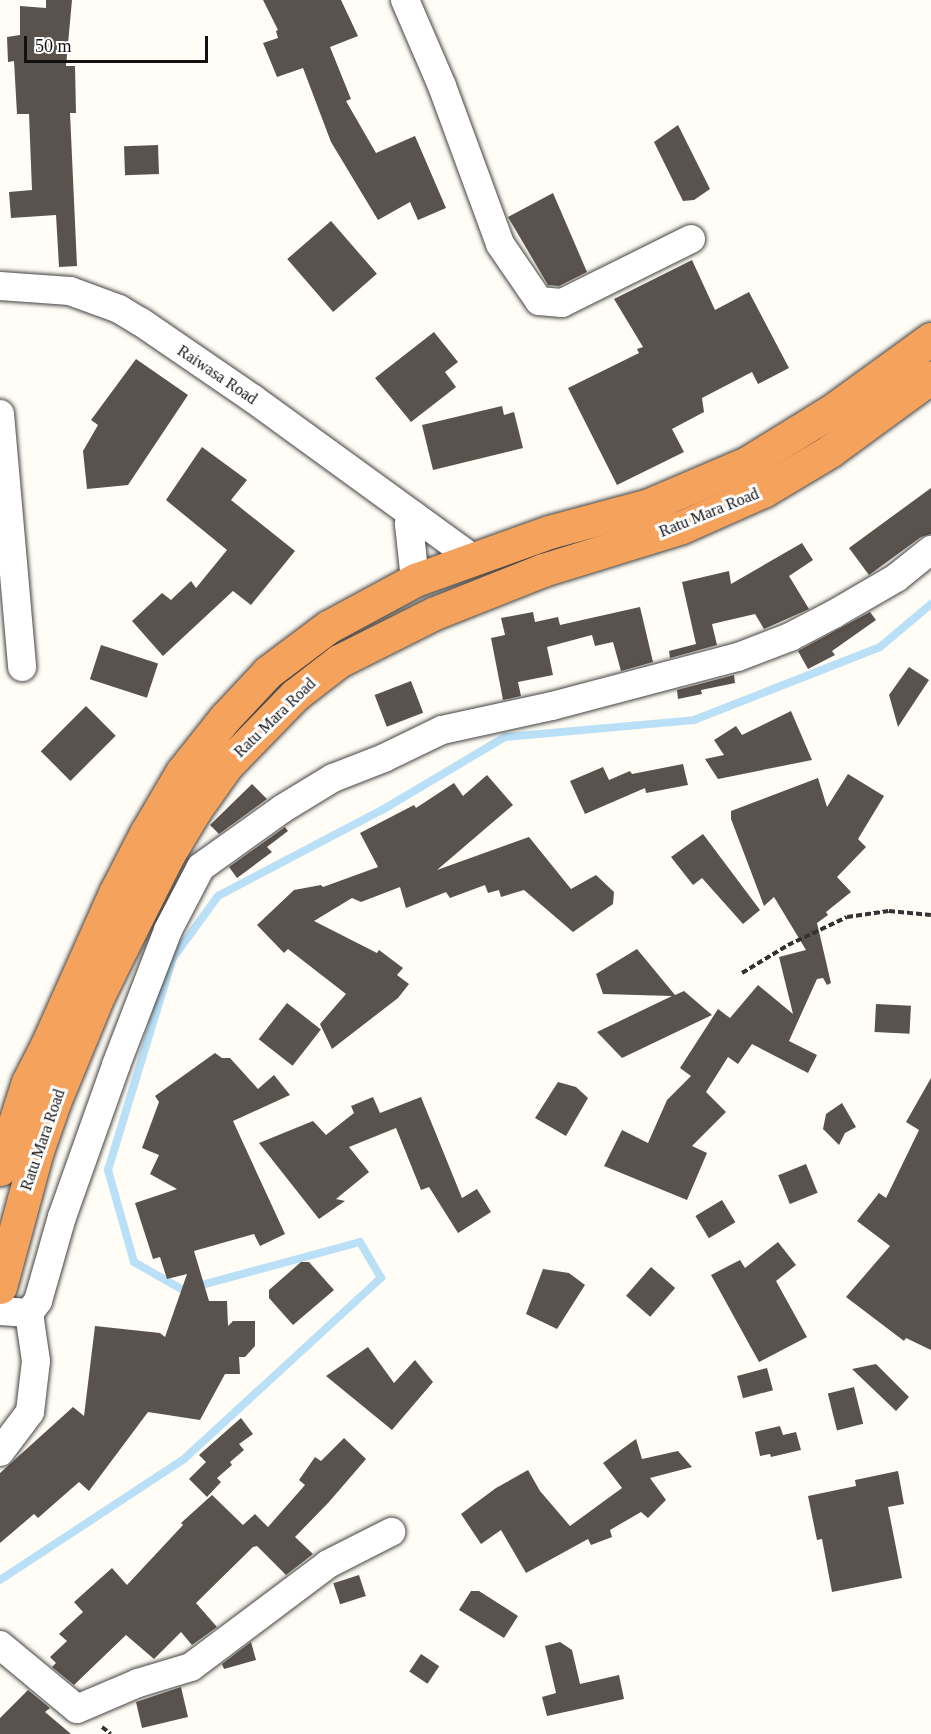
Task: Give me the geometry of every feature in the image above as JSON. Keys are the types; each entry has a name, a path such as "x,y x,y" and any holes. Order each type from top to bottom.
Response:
{"highway":[{"name":"Ratu Mara Road","path":"0,1169 28,1082 125,873 182,772 225,718 268,672 328,627 415,580 549,532 649,505 747,463 830,412 931,339"},
{"name":"Ratu Mara Road","path":"0,1287 37,1151 90,1015 117,956 168,855 195,810 226,766 295,695 339,661 435,613 543,570 682,527 763,491 830,451 931,377"}],"street":[{"path":"405,0 442,86 500,244 538,301 562,303 691,239"},
{"name":"Raiwasa Road","path":"0,286 70,291 119,309 252,398 472,558"},
{"path":"0,414 22,667"},
{"path":"413,516 409,524 415,580"},
{"path":"0,1452 30,1412 36,1361 29,1313 38,1301 66,1206 164,940 201,867 282,809 333,778 384,758 442,730 552,706 738,657 790,637 834,614 896,578 931,550"},
{"path":"0,1311 29,1313"},
{"path":"0,1645 77,1709 138,1683 191,1667 328,1564 391,1532"}],"path":[{"path":"742,973 788,945 847,917 889,911 931,915"}],"building":[{"path":"46,0 72,0 66,66 75,66 76,113 70,113 77,266 59,267 56,215 11,218 9,192 32,190 29,114 17,114 14,61 8,62 7,37 20,35 20,6 46,8"},
{"path":"263,0 341,0 358,36 330,47 351,99 346,101 376,153 415,136 446,208 418,220 410,202 378,220 331,142 303,68 277,77 263,43 278,38 276,31 278,30"},
{"path":"678,125 710,189 694,200 683,201 654,142"},
{"path":"158,145 159,174 125,175 124,146"},
{"path":"553,193 587,272 559,286 548,285 508,217"},
{"path":"331,221 377,274 333,312 287,259"},
{"path":"692,260 715,310 749,292 789,368 758,384 752,372 702,398 704,412 672,429 684,452 617,485 568,388 639,353 637,349 643,347 614,299"},
{"path":"434,332 458,362 445,372 456,387 411,422 375,378"},
{"path":"136,359 188,395 128,485 87,489 83,451 98,425 91,420"},
{"path":"502,406 504,415 514,412 523,448 433,470 422,425"},
{"path":"202,447 247,480 231,500 295,551 251,605 233,591 163,656 132,621 162,593 171,600 191,581 196,588 227,550 166,500"},
{"path":"931,488 931,534 921,537 869,575 849,548"},
{"path":"802,543 813,560 789,576 809,609 764,629 755,614 712,624 717,645 670,658 669,651 696,644 682,582 729,571 731,584"},
{"path":"640,607 653,662 621,671 613,642 595,646 592,635 547,647 553,675 518,682 521,696 503,700 491,638 505,635 501,618 533,612 535,622 558,617 560,625"},
{"path":"870,612 876,620 832,651 835,655 808,669 798,651"},
{"path":"101,645 158,664 147,698 90,679"},
{"path":"909,667 929,680 898,727 889,695"},
{"path":"734,675 735,683 701,690 702,694 678,699 677,690"},
{"path":"411,681 423,713 387,727 375,695"},
{"path":"86,706 116,736 70,781 41,751"},
{"path":"791,711 812,760 718,779 705,759 724,755 714,740 736,726 742,735"},
{"path":"683,764 688,785 646,793 645,788 585,814 570,781 603,767 609,780 630,771 632,774"},
{"path":"848,774 884,796 858,839 866,847 837,877 851,892 826,912 828,915 817,923 831,983 827,985 823,978 817,979 789,1041 817,1055 808,1073 752,1044 738,1064 728,1057 706,1092 726,1112 692,1146 707,1153 687,1200 604,1166 622,1130 648,1143 667,1100 691,1076 680,1068 718,1009 730,1018 758,985 793,1014 779,957 806,950 774,897 764,906 731,819 731,811 818,778 827,807"},
{"path":"487,775 513,805 437,870 529,837 571,889 596,875 614,892 613,904 573,932 524,890 501,897 499,890 488,893 485,885 450,898 446,892 406,908 400,887 361,902 352,898 314,921 377,953 379,950 403,968 397,975 409,984 398,998 332,1049 320,1024 346,994 288,949 284,953 257,925 294,890 321,885 323,887 378,867 360,833 414,805 416,808 454,783 463,796"},
{"path":"252,784 267,799 219,834 210,825"},
{"path":"285,827 288,831 267,847 272,852 237,878 229,867"},
{"path":"703,834 760,910 743,924 702,878 693,885 671,857"},
{"path":"637,949 675,995 684,991 712,1015 622,1058 597,1032 672,996 603,994 596,974"},
{"path":"287,1003 321,1029 293,1066 259,1039"},
{"path":"876,1004 911,1006 909,1034 875,1032"},
{"path":"215,1053 222,1058 230,1058 258,1089 274,1075 290,1095 233,1121 285,1234 260,1246 254,1234 194,1251 209,1301 227,1301 228,1326 233,1321 255,1321 255,1346 245,1357 239,1357 240,1374 225,1374 200,1420 148,1412 89,1491 79,1482 38,1518 34,1514 0,1543 0,1473 73,1407 84,1416 95,1326 160,1333 165,1337 187,1274 167,1279 160,1257 153,1259 135,1203 177,1189 150,1174 159,1155 142,1148 159,1102 155,1096"},
{"path":"931,1078 931,1350 906,1338 904,1341 846,1297 890,1246 857,1221 879,1193 886,1198 919,1130 906,1122"},
{"path":"558,1082 576,1087 588,1098 566,1136 535,1118"},
{"path":"373,1097 380,1113 421,1097 462,1198 477,1189 491,1212 458,1233 429,1187 421,1190 396,1128 349,1147 369,1172 336,1199 345,1201 319,1219 259,1143 313,1121 326,1135 354,1113 351,1106"},
{"path":"842,1103 856,1127 845,1133 839,1145 823,1129 826,1114"},
{"path":"806,1164 818,1193 790,1204 778,1175"},
{"path":"722,1200 735,1222 709,1238 695,1216"},
{"path":"778,1242 796,1265 776,1281 807,1337 759,1362 711,1275 740,1260 745,1268"},
{"path":"301,1262 309,1262 334,1290 293,1325 269,1298 269,1290"},
{"path":"651,1267 675,1288 650,1317 626,1296"},
{"path":"543,1269 569,1273 585,1285 557,1329 526,1314"},
{"path":"368,1347 394,1383 415,1360 433,1382 392,1430 326,1376"},
{"path":"876,1364 909,1397 896,1411 852,1369"},
{"path":"767,1368 773,1390 743,1398 737,1376"},
{"path":"854,1387 863,1424 837,1430 828,1394"},
{"path":"241,1418 253,1434 239,1444 244,1450 217,1478 221,1482 207,1497 189,1479 206,1462 199,1455"},
{"path":"780,1426 783,1435 796,1432 801,1450 771,1457 770,1454 760,1456 755,1432"},
{"path":"344,1438 366,1459 295,1537 313,1554 286,1575 257,1546 253,1547 196,1603 217,1627 192,1645 181,1632 154,1659 126,1635 74,1685 52,1667 56,1663 50,1657 67,1641 59,1634 83,1612 74,1602 112,1568 127,1585 183,1525 181,1523 212,1495 243,1525 255,1514 268,1527 305,1485 299,1480 315,1457 321,1461"},
{"path":"636,1439 642,1459 678,1451 692,1467 650,1478 666,1500 648,1518 641,1512 610,1530 612,1537 591,1545 588,1539 526,1573 501,1530 481,1544 461,1514 496,1488 528,1470 540,1491 570,1526 622,1488 603,1463"},
{"path":"898,1471 904,1504 888,1507 902,1578 832,1592 822,1539 817,1540 808,1496 856,1486 855,1480"},
{"path":"359,1575 366,1596 340,1604 333,1583"},
{"path":"471,1591 479,1591 518,1616 504,1638 459,1610"},
{"path":"251,1642 256,1660 224,1669 222,1664"},
{"path":"560,1642 572,1650 580,1684 619,1675 624,1699 547,1716 542,1697 556,1693 545,1646"},
{"path":"421,1654 439,1666 427,1684 409,1671"},
{"path":"181,1687 188,1717 142,1728 136,1702"},
{"path":"28,1690 50,1708 45,1712 71,1734 0,1734 0,1718"}],"waterway":[{"path":"0,1580 184,1459 381,1278 360,1242 183,1290 134,1262 108,1170 173,958 218,896 382,810 505,737 694,720 880,647 931,604"}]}
